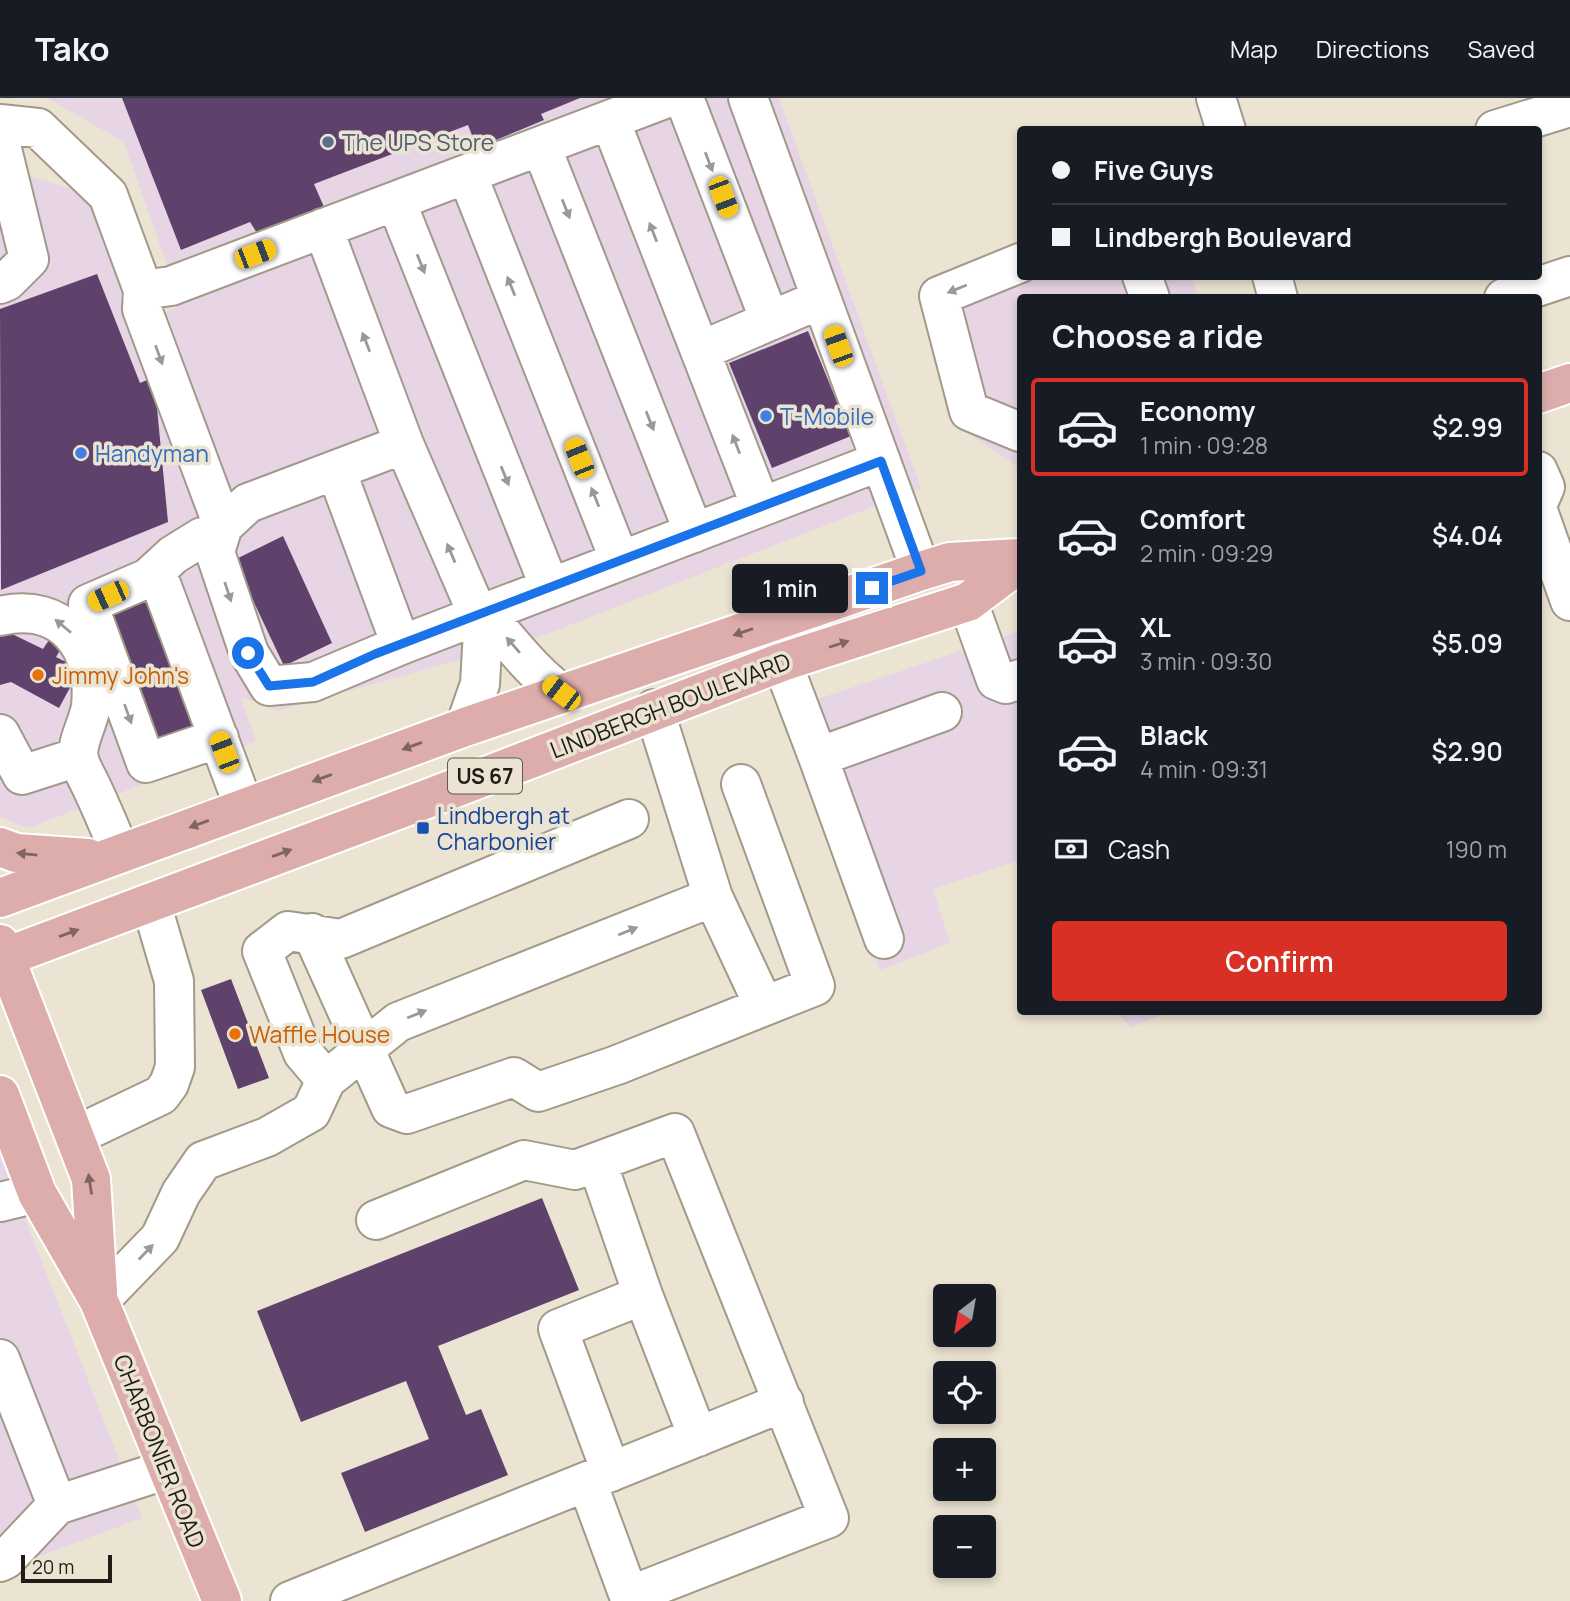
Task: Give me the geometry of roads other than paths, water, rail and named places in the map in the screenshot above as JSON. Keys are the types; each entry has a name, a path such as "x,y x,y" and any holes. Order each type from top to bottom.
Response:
{"main road":[{"path":"1542,393 1570,383"},
{"name":"LINDBERGH BOULEVARD","path":"0,898 465,727 921,571 950,562 1017,558"},
{"name":"LINDBERGH BOULEVARD","path":"2,953 151,903 782,662 968,602 1017,565"},
{"path":"0,846 16,853 112,855"},
{"name":"CHARBONIER ROAD","path":"2,953 91,1179 99,1301"},
{"name":"CHARBONIER ROAD","path":"0,1095 8,1137 99,1301 222,1601"}],"street":[{"path":"143,290 171,286 667,98"},
{"path":"684,98 771,321"},
{"path":"748,98 921,571"},
{"path":"1216,98 1225,126"},
{"path":"1508,126 1570,107"},
{"path":"610,120 761,507"},
{"path":"0,124 38,128 108,195 143,290 142,309 221,532"},
{"path":"0,141 6,186 29,259 0,284"},
{"path":"541,146 694,533"},
{"path":"467,174 620,561"},
{"path":"396,201 550,588"},
{"path":"323,228 404,444 481,614 517,648 536,675 561,693"},
{"path":"1017,264 939,296 969,411 1017,431"},
{"path":"1516,294 1570,276"},
{"path":"700,351 821,299"},
{"path":"404,444 248,503 221,532 215,552 248,653 269,686 313,682 401,645 881,461"},
{"path":"336,470 401,645"},
{"path":"1542,522 1570,601"},
{"path":"219,738 146,763 88,604 148,578 173,555 202,537 221,532"},
{"path":"148,578 161,584 244,807"},
{"path":"1542,582 1547,595 1570,615"},
{"path":"968,602 996,680 1006,684 1017,680"},
{"path":"0,616 20,611 51,617 65,624 80,644 91,682 91,707 78,757 112,855"},
{"path":"465,727 480,684 481,614"},
{"path":"782,662 884,939"},
{"path":"654,709 713,898 764,1006"},
{"path":"817,757 942,712"},
{"path":"0,734 22,775 78,757"},
{"path":"312,933 391,1108 407,1114 514,1077 538,1092 617,1065 815,986 741,783"},
{"path":"326,1080 303,1054 262,951 288,931 341,939 629,819"},
{"path":"99,1301 160,1238 181,1192 204,1161 267,1137 310,1112 326,1080 398,1022 713,898"},
{"path":"75,1136 161,1095 169,1084 175,1067 174,981 151,903"},
{"path":"376,1220 524,1160 575,1170 675,1133 829,1518 629,1595 558,1329 643,1295"},
{"path":"597,1162 643,1295 698,1437"},
{"path":"0,1202 37,1193"},
{"path":"0,1359 57,1505"},
{"path":"290,1601 784,1402"},
{"path":"2,1554 57,1505 168,1469"}],"place":[{"name":"The UPS Store","path":"328,142"},
{"name":"T-Mobile","path":"766,416"},
{"name":"Handyman","path":"81,453"},
{"name":"Jimmy John's","path":"38,675"},
{"name":"Lindbergh at Charbonier","path":"423,828"},
{"name":"Waffle House","path":"235,1034"}]}
